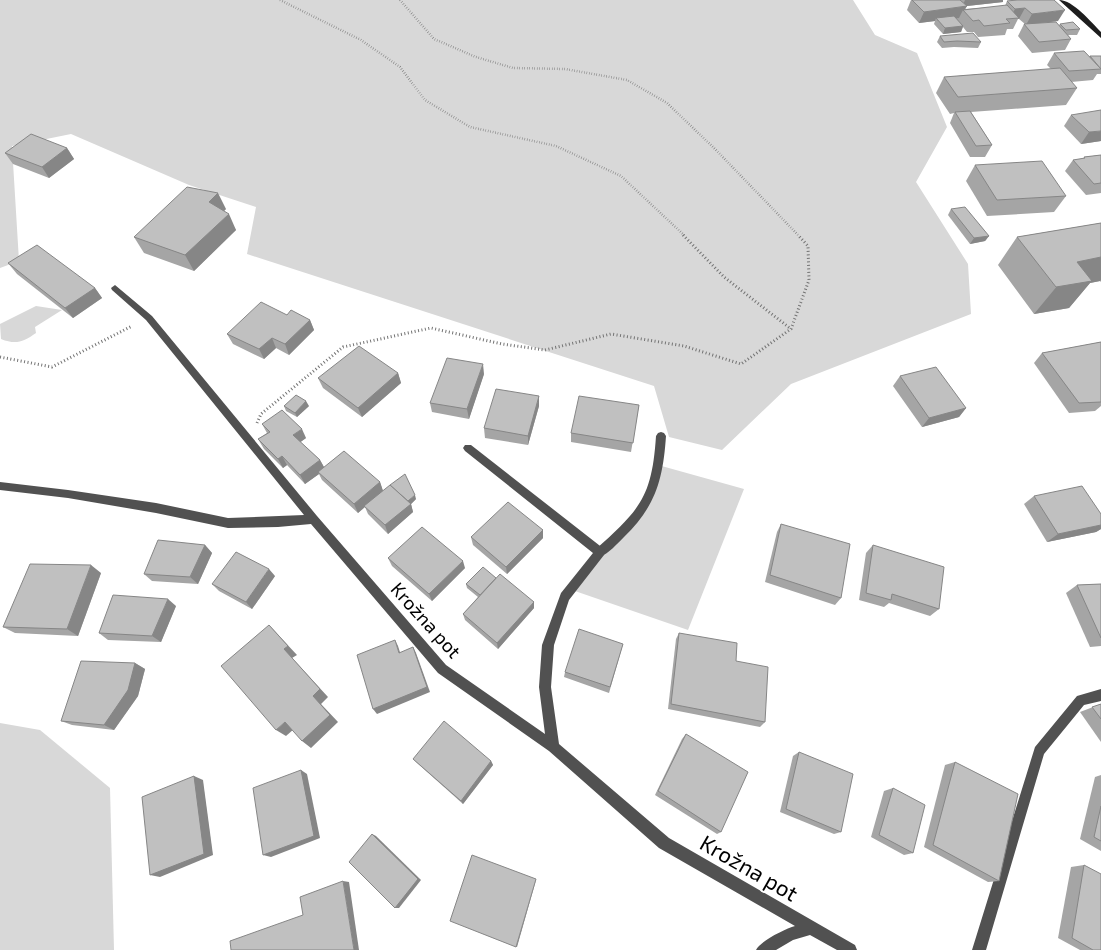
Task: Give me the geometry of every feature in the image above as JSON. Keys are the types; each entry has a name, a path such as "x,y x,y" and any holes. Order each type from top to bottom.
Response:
{"street":[{"path":"1062,0 1086,20 1101,36"},
{"name":"Krožna pot","path":"115,288 148,318 312,519 442,669 553,747 664,843 850,950"},
{"path":"553,747 545,687 548,645 565,597 600,552 644,510 655,487 661,460 661,436"},
{"path":"468,448 600,552"},
{"path":"0,486 68,494 156,508 228,523 312,519"},
{"path":"979,950 1039,751 1081,700 1101,695"},
{"name":"Krožna pot","path":"763,950 790,934 810,928"}],"path":[{"path":"280,0 361,40 400,67 425,100 470,126 556,146 621,176 663,214 724,277 791,329"},
{"path":"249,441 261,414 303,382 343,347 431,328 502,344 545,350 611,334 684,346 741,364 791,329 809,280 808,246 715,149 667,103 627,80 565,70 513,68 476,57 434,39 400,0"},
{"path":"0,357 52,367 148,318"}],"shaded area":[{"path":"0,0 853,0 875,35 917,53 947,127 916,182 968,264 971,314 791,384 722,450 669,437 654,386 247,254 256,207 189,185 71,134 12,146 19,261 0,268"},
{"path":"36,306 62,310 35,327 36,333 27,339 11,342 1,339 0,324"},
{"path":"658,465 744,489 688,630 572,590 642,509"},
{"path":"0,723 40,730 110,788 114,950 0,950"}],"building":[{"path":"912,0 960,0 967,6 924,12"},
{"path":"1054,0 1065,10 1032,14 1025,8 1015,9 1007,1"},
{"path":"1007,5 1019,18 1006,19 1010,23 984,26 979,20 973,21 963,10"},
{"path":"954,16 963,26 945,28 936,18"},
{"path":"1056,22 1071,39 1039,42 1024,24"},
{"path":"1073,22 1080,29 1066,30 1060,24"},
{"path":"973,33 981,42 944,42 940,36"},
{"path":"1084,51 1101,69 1069,71 1054,53"},
{"path":"1090,56 1101,56 1101,69"},
{"path":"1060,68 1077,88 958,97 944,77"},
{"path":"1101,110 1101,131 1089,132 1071,115"},
{"path":"970,111 992,145 976,146 955,112"},
{"path":"31,134 67,148 42,167 5,153"},
{"path":"1101,155 1101,183 1094,184 1073,160"},
{"path":"1042,161 1066,196 997,200 975,165"},
{"path":"187,187 218,193 209,202 229,214 185,255 134,237"},
{"path":"965,207 989,236 974,238 951,209"},
{"path":"1101,223 1101,257 1077,262 1092,281 1056,287 1017,237"},
{"path":"37,245 95,288 65,308 8,263"},
{"path":"261,302 287,315 291,310 310,320 285,344 272,338 259,349 227,334"},
{"path":"1101,342 1101,402 1079,403 1042,353"},
{"path":"359,346 398,373 358,408 318,378"},
{"path":"447,358 483,364 467,409 430,403"},
{"path":"936,367 966,408 929,418 900,376"},
{"path":"496,389 539,396 528,436 484,428"},
{"path":"296,395 306,401 295,413 284,406"},
{"path":"579,396 639,405 633,443 571,433"},
{"path":"282,410 302,429 293,435 320,460 300,475 282,456 278,459 258,439 270,432 262,424"},
{"path":"344,451 380,482 354,504 318,472"},
{"path":"405,474 415,495 408,501 390,485"},
{"path":"390,485 411,504 385,525 364,506"},
{"path":"1082,486 1101,514 1101,525 1058,534 1034,496"},
{"path":"508,502 543,530 506,567 471,537"},
{"path":"781,524 850,544 841,598 770,575"},
{"path":"422,527 463,561 429,594 388,558"},
{"path":"158,540 205,545 190,577 144,574"},
{"path":"873,545 944,567 939,609 892,594 891,600 866,593"},
{"path":"236,552 269,569 246,602 212,584"},
{"path":"30,564 91,565 67,629 3,627"},
{"path":"483,567 496,578 480,595 466,584"},
{"path":"500,574 534,602 497,643 463,614"},
{"path":"1101,584 1101,638 1077,585"},
{"path":"113,595 168,599 152,636 99,633"},
{"path":"269,625 288,646 284,649 320,689 313,696 330,715 302,741 285,722 276,730 221,666"},
{"path":"579,629 623,644 610,687 565,672"},
{"path":"679,633 737,643 736,661 768,667 765,722 671,704"},
{"path":"395,640 399,653 413,647 427,687 373,709 357,655"},
{"path":"81,661 135,663 128,690 104,725 61,721"},
{"path":"1101,704 1101,719 1092,707"},
{"path":"444,721 491,761 461,801 413,759"},
{"path":"686,734 748,772 721,832 658,791"},
{"path":"799,752 853,774 841,832 786,809"},
{"path":"955,762 1018,794 999,881 933,845"},
{"path":"301,770 314,836 263,855 253,788"},
{"path":"194,776 204,854 150,875 142,797"},
{"path":"893,788 925,805 913,853 879,835"},
{"path":"1101,806 1101,841 1094,837"},
{"path":"372,834 418,879 395,908 349,862"},
{"path":"472,855 536,879 516,947 450,921"},
{"path":"1084,865 1101,874 1101,950 1093,950 1072,938"},
{"path":"343,881 354,950 231,950 230,941 303,915 300,897"}]}
